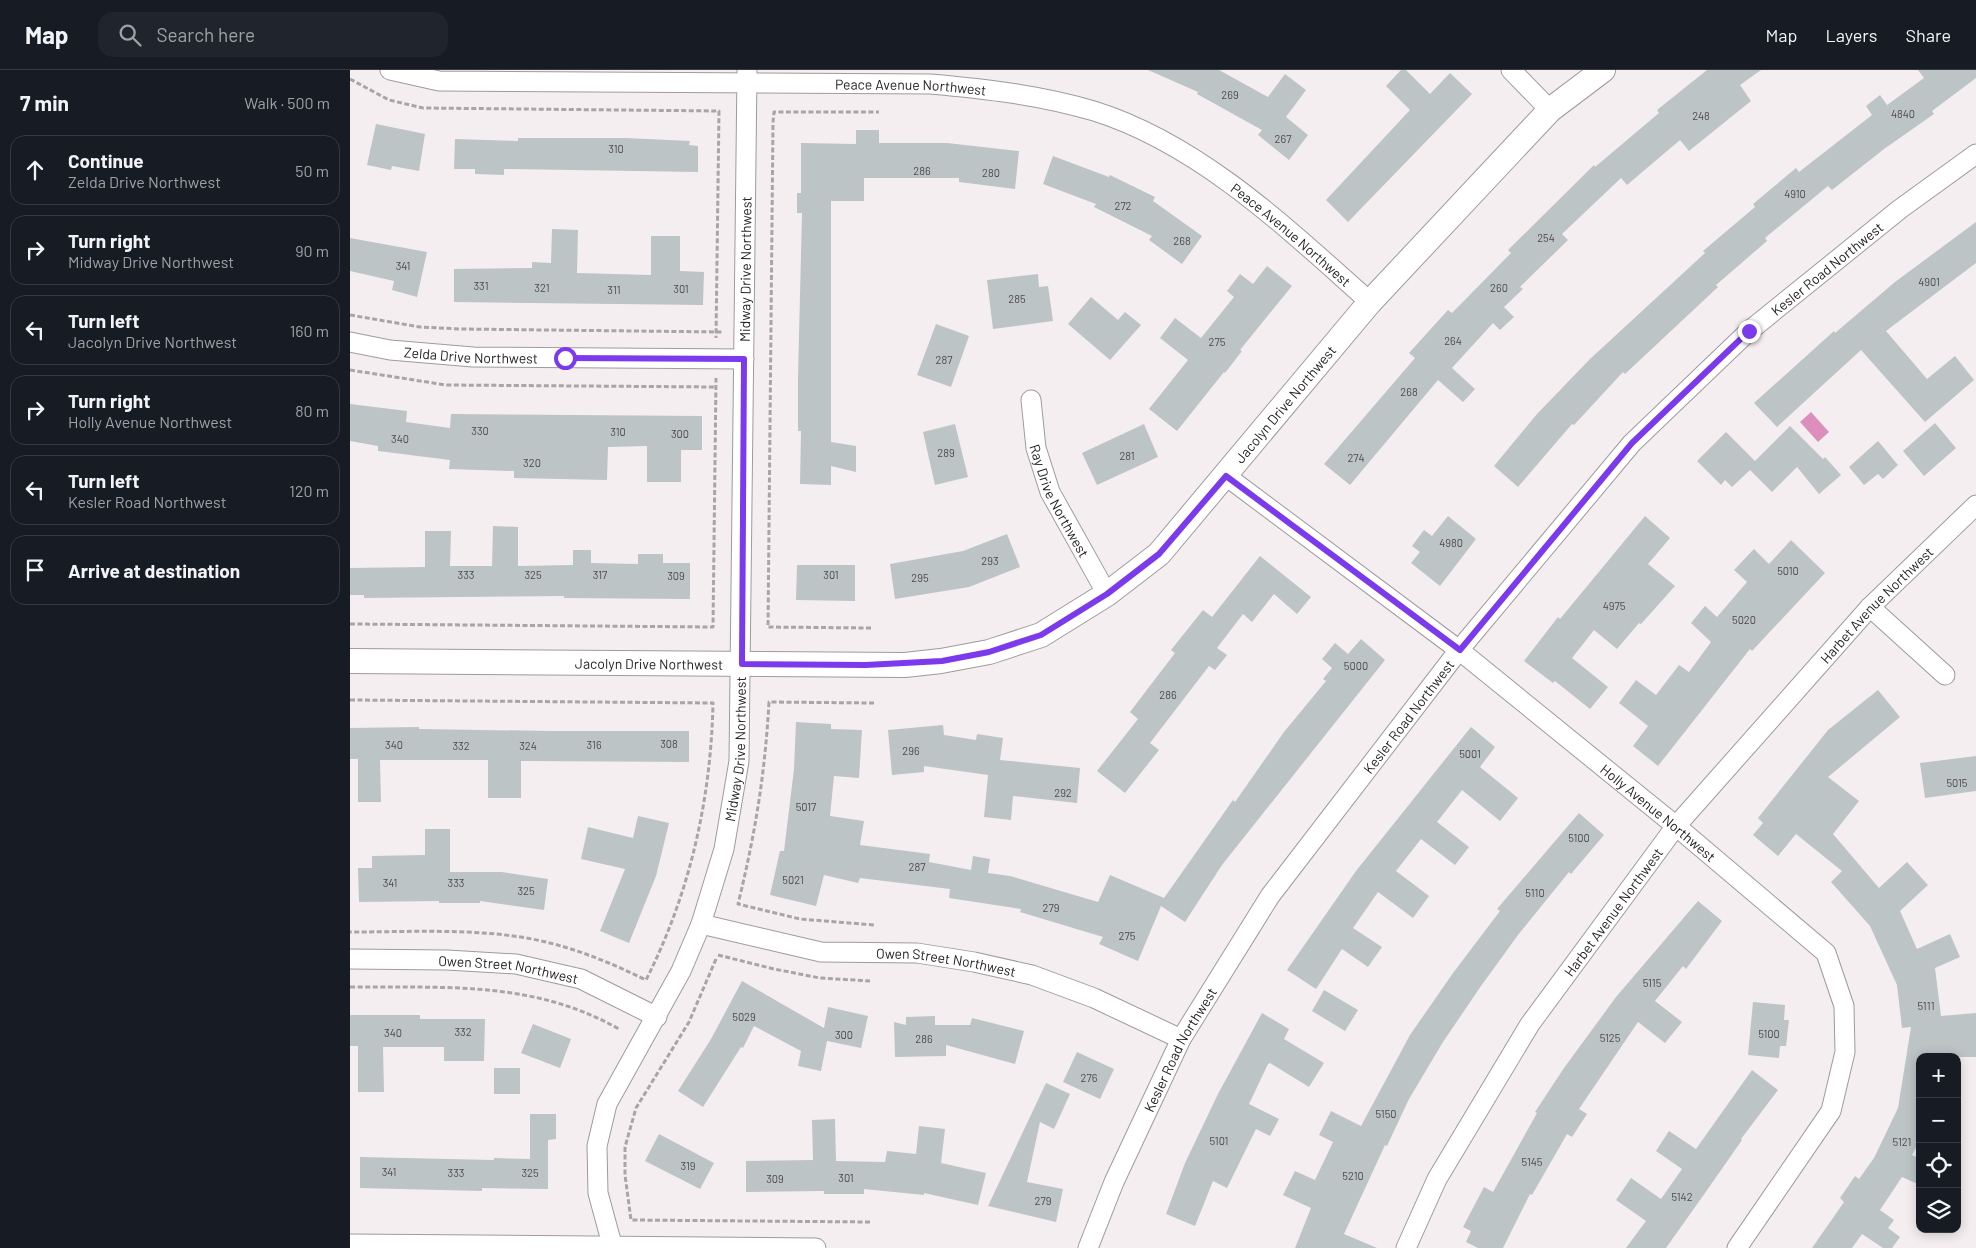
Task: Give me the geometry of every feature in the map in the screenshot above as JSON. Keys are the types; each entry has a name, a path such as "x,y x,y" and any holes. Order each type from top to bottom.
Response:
{"street":[{"name":"Peace Avenue Northwest","path":"390,70 439,81 746,76 930,84 1010,91 1095,112 1162,140 1227,182 1284,226 1370,302"},
{"path":"1511,70 1550,110"},
{"name":"Jacolyn Drive Northwest","path":"350,661 905,664 942,661 979,654 1041,635 1107,594 1159,554 1370,302 1550,110 1603,70"},
{"name":"Midway Drive Northwest","path":"613,1247 598,1194 596,1146 607,1104 656,1017 680,971 701,924 724,849 739,761 742,664 746,76"},
{"name":"Kesler Road Northwest","path":"1088,1248 1114,1182 1181,1039 1270,896 1460,650 1632,443 1749,331 1900,209 1976,154"},
{"name":"Zelda Drive Northwest","path":"350,342 390,350 474,357 744,359"},
{"name":"Ray Drive Northwest","path":"1031,400 1036,448 1050,492 1107,594"},
{"name":"Holly Avenue Northwest","path":"1226,476 1460,650 1676,826 1826,953 1844,1006 1845,1052 1832,1111 1737,1248"},
{"name":"Harbet Avenue Northwest","path":"1406,1248 1437,1179 1530,1024 1676,826 1870,607 1976,505"},
{"path":"1870,607 1945,675"},
{"name":"Owen Street Northwest","path":"701,924 822,952 917,953 974,962 1032,975 1094,998 1181,1039"},
{"name":"Owen Street Northwest","path":"350,959 447,960 516,964 582,978 656,1017"},
{"path":"350,1244 816,1248"}],"path":[{"path":"350,79 389,100 424,108 719,111 716,344"},
{"path":"871,628 768,627 774,112 879,112"},
{"path":"350,315 420,327 459,330 723,332"},
{"path":"350,370 446,385 716,387"},
{"path":"350,624 714,627 716,375"},
{"path":"350,700 714,703 708,783 694,850 666,939 646,980"},
{"path":"874,703 769,702 761,794 738,904 800,919 874,925"},
{"path":"870,981 820,978 717,957 689,1022 636,1108 625,1147 625,1175 631,1220 872,1222"},
{"path":"350,987 474,988 511,991 578,1008 619,1029"}],"shaded area":[{"path":"1811,412 1829,432 1818,442 1800,422"}],"building":[{"path":"1148,70 1219,70 1268,97 1285,74 1306,90 1286,117 1308,135 1289,160 1258,135 1262,130 1197,94 1198,92"},
{"path":"1401,70 1406,70 1430,94 1450,73 1472,94 1348,222 1326,200 1410,110 1386,86"},
{"path":"1707,70 1761,70 1740,85 1751,101 1689,151 1680,140 1627,185 1621,178 1562,234 1568,240 1520,287 1523,289 1504,307 1514,317 1500,330 1493,323 1452,368 1475,389 1463,402 1438,380 1350,485 1324,464 1415,358 1409,353 1448,310 1452,313 1511,253 1508,250 1594,165 1595,167 1659,113 1657,110"},
{"path":"1918,70 1976,70 1976,78 1932,111 1934,114 1884,149 1832,190 1828,186 1765,238 1767,241 1716,285 1718,287 1625,374 1623,372 1574,425 1572,424 1518,487 1494,466 1537,414 1590,359 1705,253 1703,251 1755,207 1753,204 1796,168 1799,172 1872,115 1866,106 1880,95 1887,105 1924,78"},
{"path":"376,124 425,134 419,171 392,166 391,170 367,165"},
{"path":"856,130 879,130 879,143 947,143 1019,151 1015,189 959,182 959,178 864,178 864,201 831,201 831,442 856,446 856,472 831,466 831,485 800,484 801,431 798,431 798,377 802,213 797,213 797,193 801,193 801,143 856,144"},
{"path":"518,138 626,138 690,141 689,145 698,146 698,172 504,169 504,175 475,174 475,169 454,169 455,139 518,141"},
{"path":"1053,156 1109,177 1110,175 1155,197 1153,201 1202,236 1182,264 1149,240 1152,236 1094,207 1096,204 1043,184"},
{"path":"1976,222 1976,263 1886,331 1927,379 1955,356 1974,380 1925,422 1861,350 1777,427 1754,403 1834,331 1835,333 1895,282"},
{"path":"552,229 578,230 577,273 651,275 651,236 680,236 680,271 704,272 703,305 454,302 454,269 532,268 532,262 551,263"},
{"path":"350,238 427,252 417,297 392,290 394,281 350,271"},
{"path":"1267,266 1292,286 1240,350 1242,351 1225,373 1177,431 1149,409 1188,360 1160,338 1175,318 1201,338 1234,297 1227,291 1240,274 1253,284"},
{"path":"1038,274 1039,287 1048,286 1053,321 993,329 987,280"},
{"path":"1091,297 1118,320 1125,312 1141,325 1110,360 1068,324"},
{"path":"936,324 969,336 951,387 917,375"},
{"path":"350,404 407,411 406,422 450,428 451,414 702,416 702,450 681,450 681,482 647,482 647,446 608,447 607,480 514,478 514,471 449,469 450,460 378,451 378,446 350,441"},
{"path":"1935,423 1956,448 1924,476 1903,451"},
{"path":"955,424 968,477 935,485 923,432"},
{"path":"1144,424 1158,457 1097,485 1082,453"},
{"path":"1790,426 1823,459 1825,457 1841,475 1819,494 1797,467 1772,492 1750,470 1732,487 1725,480 1721,485 1697,461 1726,432 1755,461"},
{"path":"1878,441 1898,465 1883,479 1878,474 1864,485 1849,467"},
{"path":"1448,516 1476,539 1440,586 1411,563 1420,552 1412,546 1424,530 1432,536"},
{"path":"1645,516 1670,538 1648,564 1675,586 1617,649 1594,630 1572,658 1608,687 1590,709 1555,681 1553,683 1524,661 1558,617 1560,619"},
{"path":"493,526 518,527 518,566 573,565 573,550 591,550 591,563 638,564 638,554 663,554 663,563 690,563 690,599 564,598 564,596 364,598 364,595 350,595 350,568 425,567 425,531 451,531 450,566 492,566"},
{"path":"1007,534 1020,567 969,587 895,599 890,564 963,551"},
{"path":"1791,540 1825,573 1752,651 1750,649 1658,766 1633,746 1648,726 1619,703 1636,680 1656,695 1679,665 1689,672 1711,642 1691,623 1705,606 1717,617 1747,582 1734,570 1754,549 1769,564"},
{"path":"1260,556 1311,597 1297,614 1274,594 1252,622 1243,614 1217,648 1227,655 1215,670 1209,666 1150,743 1159,750 1125,793 1097,771 1138,719 1130,712 1175,653 1171,650 1203,610 1212,617"},
{"path":"797,565 855,565 855,601 796,600"},
{"path":"1361,639 1385,660 1222,865 1185,922 1161,906 1138,961 1099,944 1103,937 1020,912 1021,909 949,898 950,889 860,878 858,883 824,875 816,906 770,895 780,851 784,851 794,769 796,722 831,724 831,729 862,730 859,778 834,776 830,816 864,821 860,845 930,854 929,862 971,870 973,856 990,859 988,873 1010,876 1098,902 1110,875 1164,898 1233,800 1235,802 1284,732 1326,681 1323,679 1332,668 1322,659 1335,643 1348,654"},
{"path":"1878,690 1900,717 1828,777 1859,801 1833,834 1879,888 1907,862 1928,885 1900,911 1917,949 1950,934 1960,957 1935,968 1941,1016 1976,1013 1976,1057 1961,1057 1961,1053 1916,1053 1916,1148 1912,1155 1916,1157 1916,1183 1902,1177 1880,1210 1894,1220 1888,1228 1900,1237 1892,1248 1883,1248 1862,1234 1852,1248 1812,1248 1844,1202 1840,1198 1855,1176 1859,1179 1874,1158 1898,1108 1911,1027 1902,1028 1897,985 1870,926 1831,882 1842,871 1796,834 1778,856 1753,835 1763,823 1758,818 1828,730"},
{"path":"943,725 944,735 976,740 977,734 1003,738 1000,760 1080,768 1077,803 1013,796 1011,820 984,817 988,775 924,766 924,772 892,775 888,730"},
{"path":"419,727 419,729 551,731 689,731 689,762 521,761 521,798 488,798 488,760 380,760 381,802 358,802 358,759 350,759 350,728"},
{"path":"1471,727 1495,747 1480,767 1518,798 1500,821 1462,790 1437,822 1469,847 1455,865 1421,839 1396,871 1429,896 1413,918 1378,892 1353,928 1382,947 1368,967 1342,949 1316,989 1287,970 1356,871"},
{"path":"1976,756 1976,791 1925,798 1920,763"},
{"path":"1579,813 1604,835 1571,874 1569,872 1518,935 1481,986 1443,1042 1409,1099 1387,1146 1385,1145 1344,1234 1377,1248 1295,1248 1311,1208 1283,1195 1295,1171 1315,1180 1333,1142 1319,1135 1331,1111 1361,1126 1410,1035 1453,973 1500,911 1497,909"},
{"path":"638,816 669,823 656,876 629,943 600,931 625,869 581,859 588,827 633,838"},
{"path":"425,829 450,829 450,872 502,872 548,879 544,910 480,901 480,903 439,903 439,901 359,902 358,868 372,868 372,856 425,855"},
{"path":"1698,901 1722,921 1686,969 1683,966 1655,1001 1682,1022 1665,1043 1638,1022 1579,1109 1587,1114 1572,1137 1567,1134 1532,1195 1530,1194 1503,1248 1478,1248 1466,1242 1471,1231 1463,1227 1484,1187 1493,1192 1537,1113 1535,1112 1564,1068 1616,997"},
{"path":"742,981 824,1028 828,1007 868,1016 861,1048 827,1041 821,1071 798,1066 801,1051 754,1026 743,1048 741,1047 703,1107 678,1091 711,1039"},
{"path":"1324,990 1358,1010 1345,1031 1312,1011"},
{"path":"1753,1002 1785,1005 1784,1020 1789,1020 1786,1046 1780,1046 1779,1058 1748,1055"},
{"path":"1262,1013 1289,1029 1284,1039 1324,1063 1309,1087 1270,1063 1268,1064 1249,1104 1279,1119 1270,1136 1256,1129 1227,1188 1213,1181 1195,1226 1166,1214 1185,1163 1218,1094"},
{"path":"350,1015 420,1015 420,1019 485,1019 484,1061 444,1061 444,1047 383,1047 384,1092 358,1092 358,1046 350,1046"},
{"path":"935,1016 935,1025 970,1025 972,1018 1024,1031 1015,1064 946,1045 946,1056 895,1057 894,1022 906,1025 906,1017"},
{"path":"533,1024 571,1039 560,1068 521,1053"},
{"path":"1077,1052 1114,1069 1100,1099 1063,1082"},
{"path":"494,1068 520,1068 520,1094 494,1094"},
{"path":"1752,1070 1778,1090 1741,1139 1666,1248 1626,1248 1646,1221 1616,1200 1631,1178 1661,1199 1682,1169 1656,1151 1669,1131 1696,1149"},
{"path":"1046,1083 1070,1094 1054,1129 1040,1122 1027,1182 1063,1189 1056,1222 988,1206"},
{"path":"530,1114 556,1114 556,1139 548,1140 548,1189 482,1188 482,1191 360,1188 360,1157 530,1159"},
{"path":"835,1119 836,1161 885,1162 887,1151 916,1154 919,1126 945,1129 941,1163 986,1173 978,1205 924,1193 924,1195 864,1189 864,1194 824,1194 824,1191 746,1192 746,1161 813,1160 812,1120"},
{"path":"659,1134 714,1163 700,1189 645,1161"}],"route":[{"path":"565,358 744,359 742,664 866,665 942,661 989,652 1041,635 1107,594 1159,554 1226,476 1460,650 1632,443 1749,331"}]}
